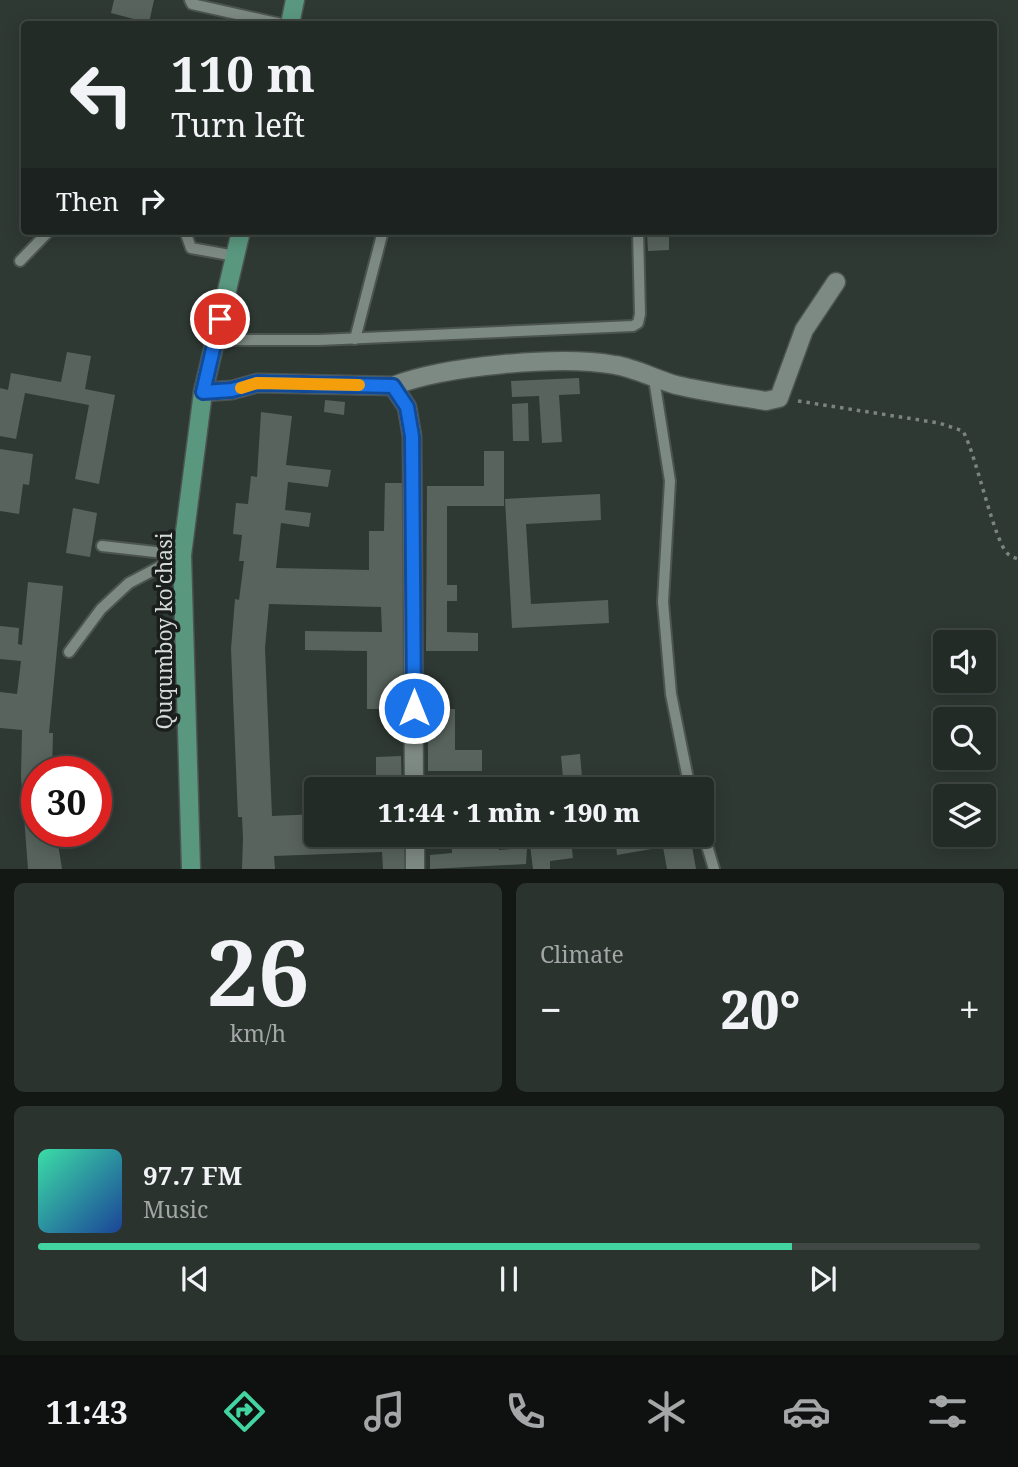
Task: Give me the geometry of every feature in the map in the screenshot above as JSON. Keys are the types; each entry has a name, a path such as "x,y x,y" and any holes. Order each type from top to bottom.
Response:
{"main road":[{"path":"291,21 295,0"},
{"name":"Ququmboy ko'chasi","path":"191,869 181,555 203,392 240,235"}],"street":[{"path":"203,392 232,390 257,383 393,386 417,376 547,361 618,365 654,379 765,401 779,398 804,330 836,282"},
{"path":"393,386 407,407 412,436 414,777"},
{"path":"415,847 415,869"}],"lane":[{"path":"190,0 204,7 267,21"},
{"path":"20,261 46,235"},
{"path":"186,235 191,248 235,256"},
{"path":"355,339 382,235"},
{"path":"215,340 355,339 633,326 638,323 640,314 638,235"},
{"path":"654,379 670,481 663,602 671,694 688,777"},
{"path":"102,546 181,555"},
{"path":"69,652 101,609 129,583 181,555"},
{"path":"707,847 714,869"}],"path":[{"path":"779,398 939,423 963,431 973,450 999,539 1008,554 1018,559"}],"building":[{"path":"114,0 154,0 149,21 111,13"},
{"path":"647,235 669,235 669,250 648,251"},
{"path":"67,352 91,356 85,389 115,395 99,484 75,479 89,405 25,393 16,439 0,436 0,388 8,390 11,373 61,382"},
{"path":"579,378 580,394 559,395 562,442 542,443 539,396 512,397 511,381"},
{"path":"325,400 345,402 344,415 324,412"},
{"path":"528,403 529,441 513,441 512,404"},
{"path":"261,412 292,416 286,465 331,470 328,487 288,482 285,510 311,513 309,527 281,523 276,568 369,570 369,531 384,531 385,483 403,483 405,709 367,709 367,651 305,650 305,631 382,632 381,607 269,604 265,648 272,816 304,815 304,847 404,847 405,869 383,869 382,852 274,856 275,869 242,869 242,817 238,817 231,649 235,599 239,600 244,561 239,561 242,535 233,534 236,503 248,504 251,476 257,477"},
{"path":"0,449 33,454 29,485 23,484 19,514 0,511"},
{"path":"484,451 504,451 504,506 447,506 447,585 457,585 457,601 447,601 447,632 478,633 478,651 426,651 427,486 484,486"},
{"path":"600,494 601,520 526,524 531,604 608,600 609,623 512,628 505,499"},
{"path":"73,508 97,513 90,557 66,553"},
{"path":"28,582 63,586 49,733 53,733 52,756 21,756 22,730 0,728 0,692 17,694 21,661 0,659 0,626 19,628 18,644 22,645"},
{"path":"428,709 455,709 455,750 482,750 482,771 428,771"},
{"path":"580,754 582,777 563,777 561,756"},
{"path":"401,756 402,777 376,777 376,757"},
{"path":"26,847 59,847 62,869 28,869"},
{"path":"452,847 499,847 499,850 527,848 526,864 430,869 430,855 452,853"},
{"path":"530,847 572,847 573,858 550,861 550,869 533,869"},
{"path":"616,847 663,847 617,855"},
{"path":"663,847 692,847 696,869 667,869"}],"slow traffic":[{"path":"241,388 257,383 359,385"}],"route":[{"path":"220,319 203,392 232,390 257,383 393,386 407,407 412,436 414,708"}]}
